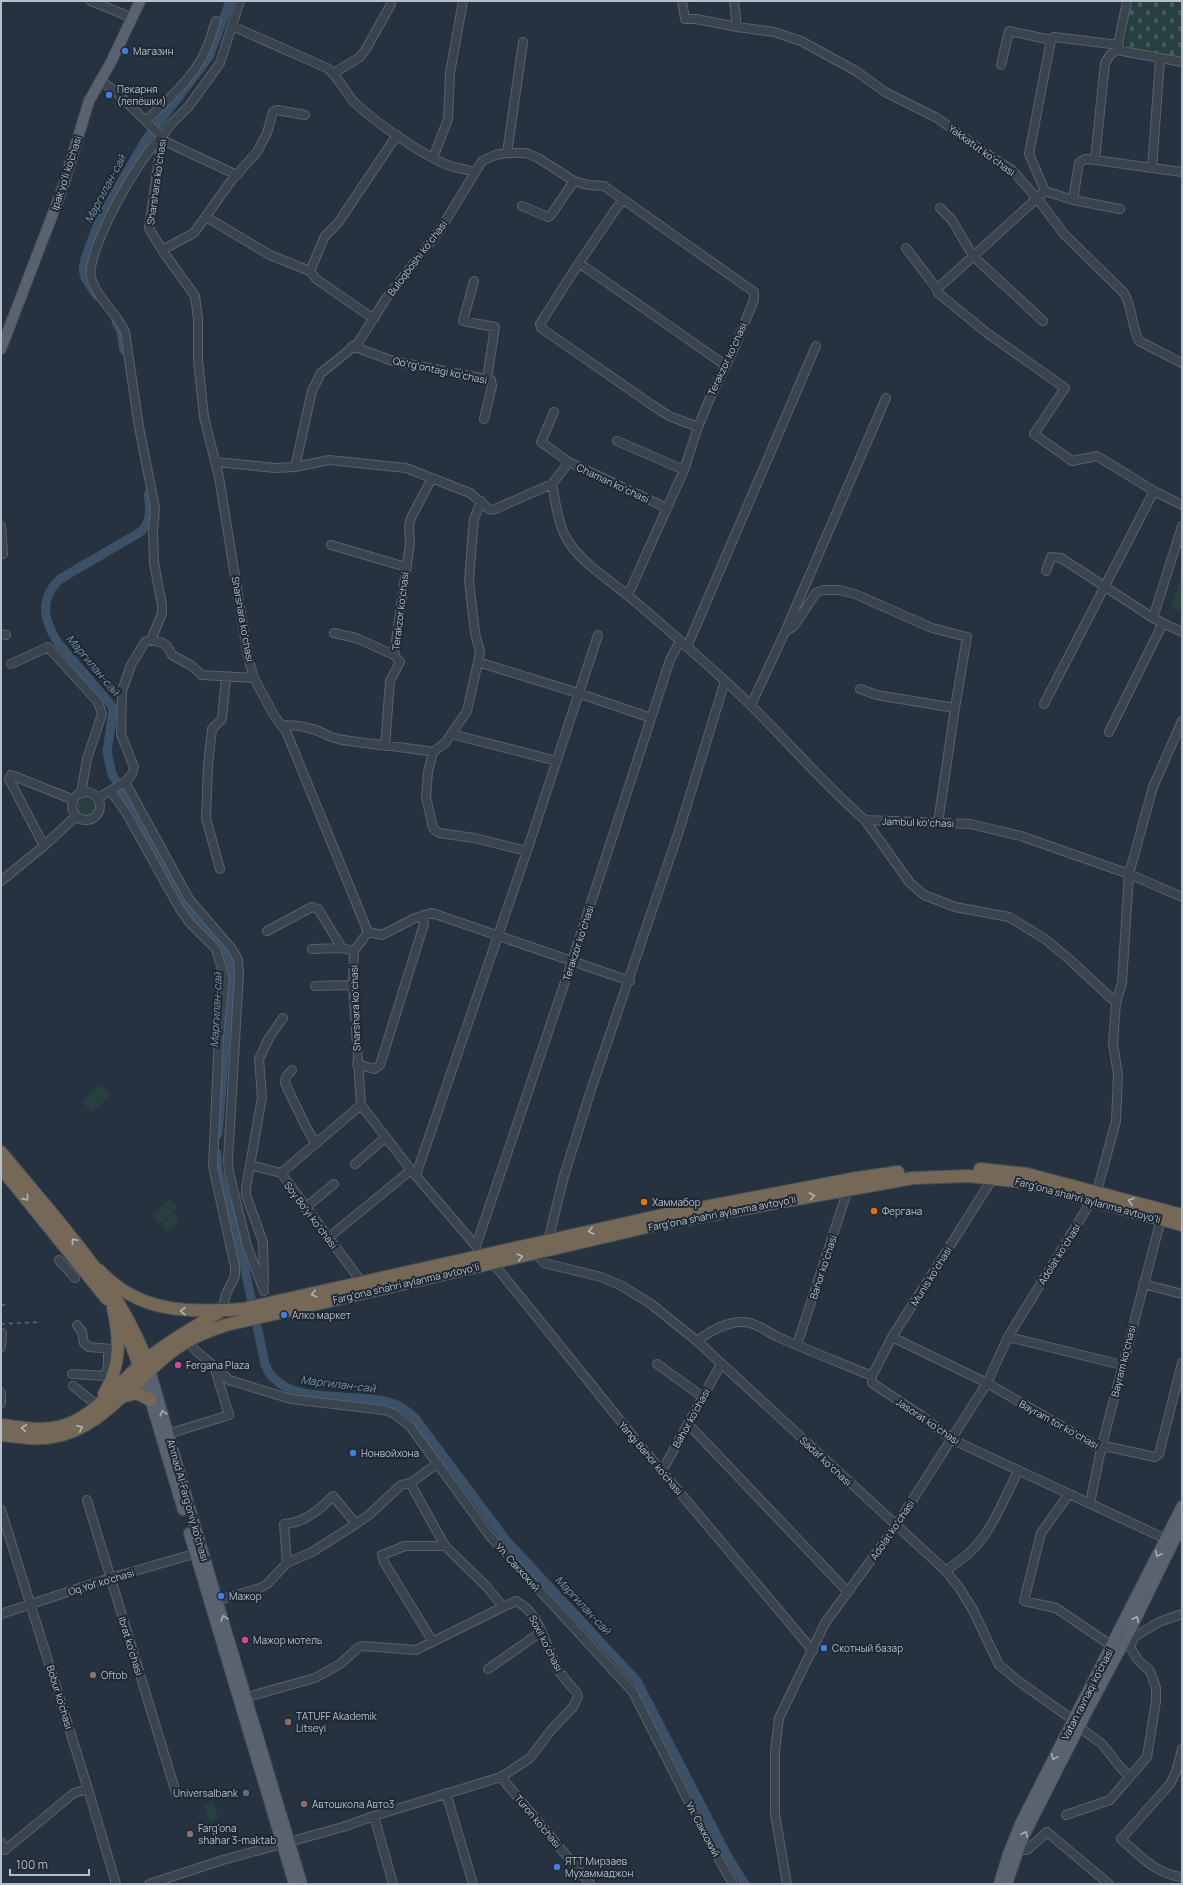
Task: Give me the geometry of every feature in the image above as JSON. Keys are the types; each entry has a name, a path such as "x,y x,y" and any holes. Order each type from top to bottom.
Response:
{"highway":[{"name":"Ahmad Al-Farg'oniy ko'chasi","path":"1,1152 99,1270 129,1321 145,1368"},
{"name":"Ahmad Al-Farg'oniy ko'chasi","path":"1,1168 94,1281 113,1308 145,1368"},
{"name":"Farg‘ona shahri aylanma avtoyo‘li","path":"264,1310 536,1254 851,1179 945,1168 1011,1171 1094,1195 1182,1225"},
{"name":"Farg‘ona shahri aylanma avtoyo‘li","path":"264,1310 363,1284 477,1251 548,1241 658,1216 848,1190 895,1180 928,1176 993,1178 1024,1182 1094,1195 1182,1215"},
{"path":"99,1270 109,1282 120,1289 152,1304 181,1311 222,1311 243,1315"},
{"path":"97,1404 114,1376 113,1349 118,1332 113,1308"},
{"path":"1,1425 32,1429 53,1428 77,1419 145,1368 188,1341 243,1315 264,1310"},
{"path":"1,1435 31,1438 53,1437 90,1423 120,1397 169,1342 222,1311"},
{"path":"120,1397 137,1393 150,1400"}],"main road":[{"name":"Ipak yo'li ko'chasi","path":"1,349 62,190 89,101 101,81 140,1"},
{"name":"Ahmad Al-Farg'oniy ko'chasi","path":"145,1368 150,1400 199,1553 286,1843 302,1884"},
{"name":"Ahmad Al-Farg'oniy ko'chasi","path":"145,1368 168,1434 199,1553 219,1600 247,1697 286,1843 294,1884"},
{"name":"Vatan ravnaqi ko'chasi","path":"1006,1884 1014,1837 1084,1708 1112,1646 1182,1506"},
{"name":"Vatan ravnaqi ko'chasi","path":"1084,1708 1131,1637 1182,1525"},
{"name":"Vatan ravnaqi ko'chasi","path":"1006,1884 1028,1826 1076,1723"}],"street":[{"path":"91,1 133,18"},
{"name":"Sharshara koʻchasi","path":"240,1 220,63 189,106 170,125 161,137 149,228 162,250 191,289 197,305 198,360 204,417 216,462 226,516 243,633 254,678 275,717 282,725 310,789 334,853 368,932 354,951 353,985 357,1064 361,1105"},
{"path":"433,158 448,118 450,73 463,1"},
{"name":"Yakkatut koʻchasi","path":"682,1 684,19 696,19 737,28 774,32 801,41 856,71 885,92 937,118 1012,170 1037,198 1064,234 1124,293 1129,301 1136,335 1139,341 1182,363"},
{"path":"734,1 737,28"},
{"path":"1095,160 1105,63 1110,55 1118,48 1127,1"},
{"path":"334,73 360,57 391,4"},
{"path":"146,121 180,86 198,64 204,55 216,21"},
{"path":"232,26 327,68 334,73 350,97 363,110 397,135 433,158 446,164 474,172"},
{"path":"1001,65 1009,32 1050,40 1054,37 1118,48 1160,60 1182,62"},
{"path":"1050,40 1029,154 1030,160 1045,191 1073,200 1120,209"},
{"path":"507,153 523,42"},
{"path":"1152,168 1160,60"},
{"path":"101,81 115,91 161,137 237,175"},
{"path":"162,250 194,233 231,181 257,152 267,133 273,112 277,110 305,115"},
{"path":"310,271 326,236 338,223 397,135"},
{"path":"151,640 162,614 162,605 154,563 153,531 155,508 139,427 125,332 122,324 97,291 90,269 103,229 140,164 161,137"},
{"name":"Buloqboshi koʻchasi","path":"295,467 312,391 320,373 358,342 385,300 440,230 482,161 495,155 507,153 526,153 538,158 574,181 588,186 604,186"},
{"path":"1073,200 1079,163 1085,160 1095,160 1182,172"},
{"path":"522,206 548,218 574,181"},
{"name":"Terakzor koʻchasi","path":"604,186 754,292 754,300 736,344 725,365 698,427 684,470 628,595"},
{"path":"938,289 1045,191"},
{"path":"622,200 578,263 540,322 541,328 669,416 698,427"},
{"path":"940,208 952,220 973,256 1043,321"},
{"path":"206,217 270,255 310,271 316,279 374,319"},
{"path":"906,248 938,289 938,293 987,333 1065,388 1034,434 1072,461 1097,456 1154,491 1182,505"},
{"path":"578,263 725,365"},
{"path":"474,281 463,321 495,327 487,378"},
{"name":"Qoʻrgʻontagi koʻchasi","path":"352,346 393,361 487,378 492,382 484,418"},
{"path":"687,647 816,346"},
{"path":"751,705 785,632 886,398"},
{"path":"554,412 541,442 569,462"},
{"path":"617,441 684,470"},
{"path":"216,462 275,468 295,467 329,460 406,468 470,494 481,501 474,519 469,581 475,633 480,652 467,711 451,734 433,752 428,772 426,797 433,828 439,833 474,838 528,851"},
{"name":"Chaman koʻchasi","path":"481,501 489,509 493,510 552,484 569,462 667,508"},
{"name":"Terakzor koʻchasi","path":"385,746 390,681 400,662 394,655 410,543 409,526 411,518 432,478"},
{"path":"552,484 560,523 569,543 578,554 628,595 706,663 751,705 836,794 865,820 910,883 924,895 955,907 1009,917 1045,939 1074,963 1111,998 1117,1000"},
{"path":"1044,704 1154,491"},
{"path":"1,526 3,554"},
{"path":"1153,618 1182,526"},
{"path":"331,545 406,567"},
{"path":"1046,571 1049,559 1056,556 1105,585 1153,618 1182,632"},
{"path":"785,632 794,626 816,593 823,590 839,590 855,594 932,628 967,637 954,708 938,823"},
{"path":"1109,732 1163,623"},
{"path":"334,633 356,638 394,655"},
{"path":"328,1238 413,1172 528,851 578,692 598,635"},
{"path":"98,798 130,778 134,767 121,734 122,691 131,665 145,642 151,640 167,646 172,655 192,666 202,675 226,678 254,678"},
{"name":"Terakzor koʻchasi","path":"477,1251 670,660 680,641"},
{"path":"11,664 48,647 98,702 102,714 86,759 81,793 74,800 72,808 76,816 84,820 91,820 96,816 101,808 98,798 91,792 81,793"},
{"path":"478,662 578,692 651,718"},
{"path":"220,869 206,818 211,735 212,729 222,719 226,678"},
{"path":"548,1241 564,1176 588,1100 630,981 678,834 725,680"},
{"path":"860,689 877,695 954,708"},
{"name":"Adolat koʻchasi","path":"787,1884 775,1814 774,1752 779,1718 813,1651 825,1623 896,1526 987,1383 1008,1337 1094,1195 1116,1121 1118,1075 1113,1044 1117,1000 1122,983 1129,874 1153,787 1182,720"},
{"path":"282,725 313,729 322,734 338,739 385,746 406,747 433,752"},
{"path":"451,734 557,761"},
{"path":"44,846 9,778 11,775 74,800"},
{"path":"125,782 189,898 232,949 238,960 239,974 230,1114 228,1172 247,1246 264,1291"},
{"path":"111,791 127,814 180,909 190,923 216,950 225,979 218,1036 212,1166 235,1267 235,1276 226,1294 222,1311"},
{"path":"1,881 44,846 76,816"},
{"name":"Jambul koʻchasi","path":"865,820 970,824 1021,836 1129,874 1182,897"},
{"path":"267,931 312,907 315,907 318,909 342,948"},
{"path":"368,932 382,935 423,915 432,913 630,981"},
{"path":"357,1064 374,1069 380,1065 424,924 423,915"},
{"path":"312,949 342,948 354,951"},
{"path":"315,986 353,985"},
{"path":"264,1310 263,1242 246,1195 262,1097 259,1059 269,1038 283,1018"},
{"path":"292,1070 286,1077 285,1083 306,1127 316,1144"},
{"path":"361,1105 477,1251"},
{"name":"Soy Boʻyi koʻchasi","path":"361,1105 281,1174 363,1284"},
{"path":"355,1164 386,1137"},
{"path":"250,1165 281,1174"},
{"name":"Munis koʻchasi","path":"872,1376 892,1337 993,1178"},
{"path":"305,1208 334,1184"},
{"name":"Bahor koʻchasi","path":"797,1345 848,1190"},
{"name":"Bayram koʻchasi","path":"1090,1503 1101,1449 1122,1365 1161,1219"},
{"path":"69,1251 57,1257 75,1278"},
{"name":"Sadaf koʻchasi","path":"536,1254 544,1263 601,1277 622,1286 651,1304 697,1341 946,1571 973,1610 999,1665 1102,1744 1130,1777"},
{"name":"Yangi Bahor ko'chasi","path":"493,1263 662,1471 813,1651"},
{"path":"1143,1284 1182,1294"},
{"path":"697,1341 712,1330 745,1322 872,1376"},
{"path":"72,1374 105,1376 113,1349 89,1347 84,1343 82,1332 77,1325"},
{"path":"1,1347 2,1333"},
{"name":"Bayram tor koʻchasi","path":"892,1337 987,1383 1101,1449 1109,1447 1155,1457 1157,1456 1182,1363"},
{"path":"1008,1337 1122,1365"},
{"name":"Ул. Саккокий","path":"188,1341 229,1380 291,1399 384,1410 393,1413 410,1426 490,1536 634,1692 708,1840 733,1884"},
{"path":"658,1364 703,1397"},
{"name":"Bahor ko'chasi","path":"662,1471 721,1364"},
{"path":"168,1434 229,1415 215,1367"},
{"name":"Jasorat koʻchasi","path":"872,1376 872,1383 922,1416 951,1439 1166,1539"},
{"path":"73,1386 97,1404"},
{"path":"1,1393 1,1403"},
{"path":"688,1424 848,1592"},
{"path":"219,1600 260,1588 267,1584 286,1563 312,1552 356,1524 370,1514 397,1488 410,1483 438,1464"},
{"path":"946,1571 973,1550 982,1539 1018,1471"},
{"path":"247,1697 316,1678 340,1664 359,1647 368,1645 416,1650 503,1607 487,1587 445,1546 410,1483"},
{"path":"1069,1494 1041,1533 1024,1601 1056,1608 1112,1646"},
{"path":"286,1563 284,1524 296,1524 322,1507 333,1496 356,1524"},
{"name":"Ibrat koʻchasi","path":"87,1500 176,1793"},
{"name":"Bobur ko'chasi","path":"1,1510 116,1884"},
{"path":"434,1642 384,1562 382,1555 405,1546 445,1546"},
{"name":"Oq Yol' ko'chasi","path":"1,1614 110,1578 199,1553"},
{"name":"Soxil koʻchasi","path":"501,1777 530,1758 552,1729 573,1707 578,1698 577,1693 558,1668 531,1613 522,1604 516,1601 503,1607"},
{"path":"1066,1815 1110,1800 1146,1758 1156,1701 1156,1688 1152,1674 1131,1651 1131,1637 1158,1622 1182,1614"},
{"path":"488,1669 541,1632"},
{"path":"1182,1749 1176,1772 1170,1784 1121,1840 1171,1880 1182,1877"},
{"path":"149,1884 223,1860 343,1827 446,1793 501,1777"},
{"name":"Turon ko'chasi","path":"501,1777 590,1884"},
{"path":"1,1843 5,1850 74,1793 88,1790"},
{"path":"446,1793 473,1884"},
{"path":"374,1816 394,1884"},
{"path":"1018,1850 1027,1850 1047,1832 1109,1884"}],"green space":[{"path":"1131,1 1182,1 1182,57 1125,48"},
{"path":"1182,573 1182,612 1170,608"},
{"path":"87,798 91,799 95,803 95,811 91,815 87,816 83,815 79,811 78,807 79,803 83,799"},
{"path":"101,1085 110,1096 91,1112 82,1101"},
{"path":"170,1198 178,1208 160,1224 151,1215"},
{"path":"174,1213 180,1220 166,1232 161,1225"},
{"path":"213,1801 219,1819 210,1822 204,1804"}],"waterway":[{"name":"Маргилан-сай","path":"97,296 85,278 83,269 85,259 99,220 145,141 209,57 230,1"},
{"name":"Маргилан-сай","path":"116,322 121,331 124,350"},
{"name":"Маргилан-сай","path":"148,495 150,514 142,531 60,579 49,594 46,602 46,610 49,626 58,643 112,706 113,711 107,752 112,774 187,907 226,952 231,966 218,1134"},
{"name":"Маргилан-сай","path":"217,1153 218,1171 244,1265 265,1364 273,1378 286,1387 302,1392 320,1395 374,1399 389,1402 403,1408 415,1418 506,1540 637,1681 727,1855 745,1884"}],"railway":[{"path":"1,1324 41,1322"}],"place":[{"name":"Магазин","path":"125,51"},
{"name":"Пекарня (лепёшки)","path":"109,95"},
{"name":"Хаммабор","path":"644,1202"},
{"name":"Фергана","path":"874,1211"},
{"name":"Алко маркет","path":"284,1315"},
{"name":"Fergana Plaza","path":"178,1365"},
{"name":"Нонвойхона","path":"353,1453"},
{"name":"Мажор","path":"221,1596"},
{"name":"Мажор мотель","path":"245,1640"},
{"name":"Скотный базар","path":"824,1648"},
{"name":"Oftob","path":"93,1675"},
{"name":"TATUFF Akademik Litseyi","path":"288,1722"},
{"name":"Universalbank","path":"246,1793"},
{"name":"Автошкола Авто3","path":"304,1804"},
{"name":"Farg'ona shahar 3-maktab","path":"190,1834"},
{"name":"ЯТТ Мирзаев Мухаммаджон","path":"557,1867"}]}
